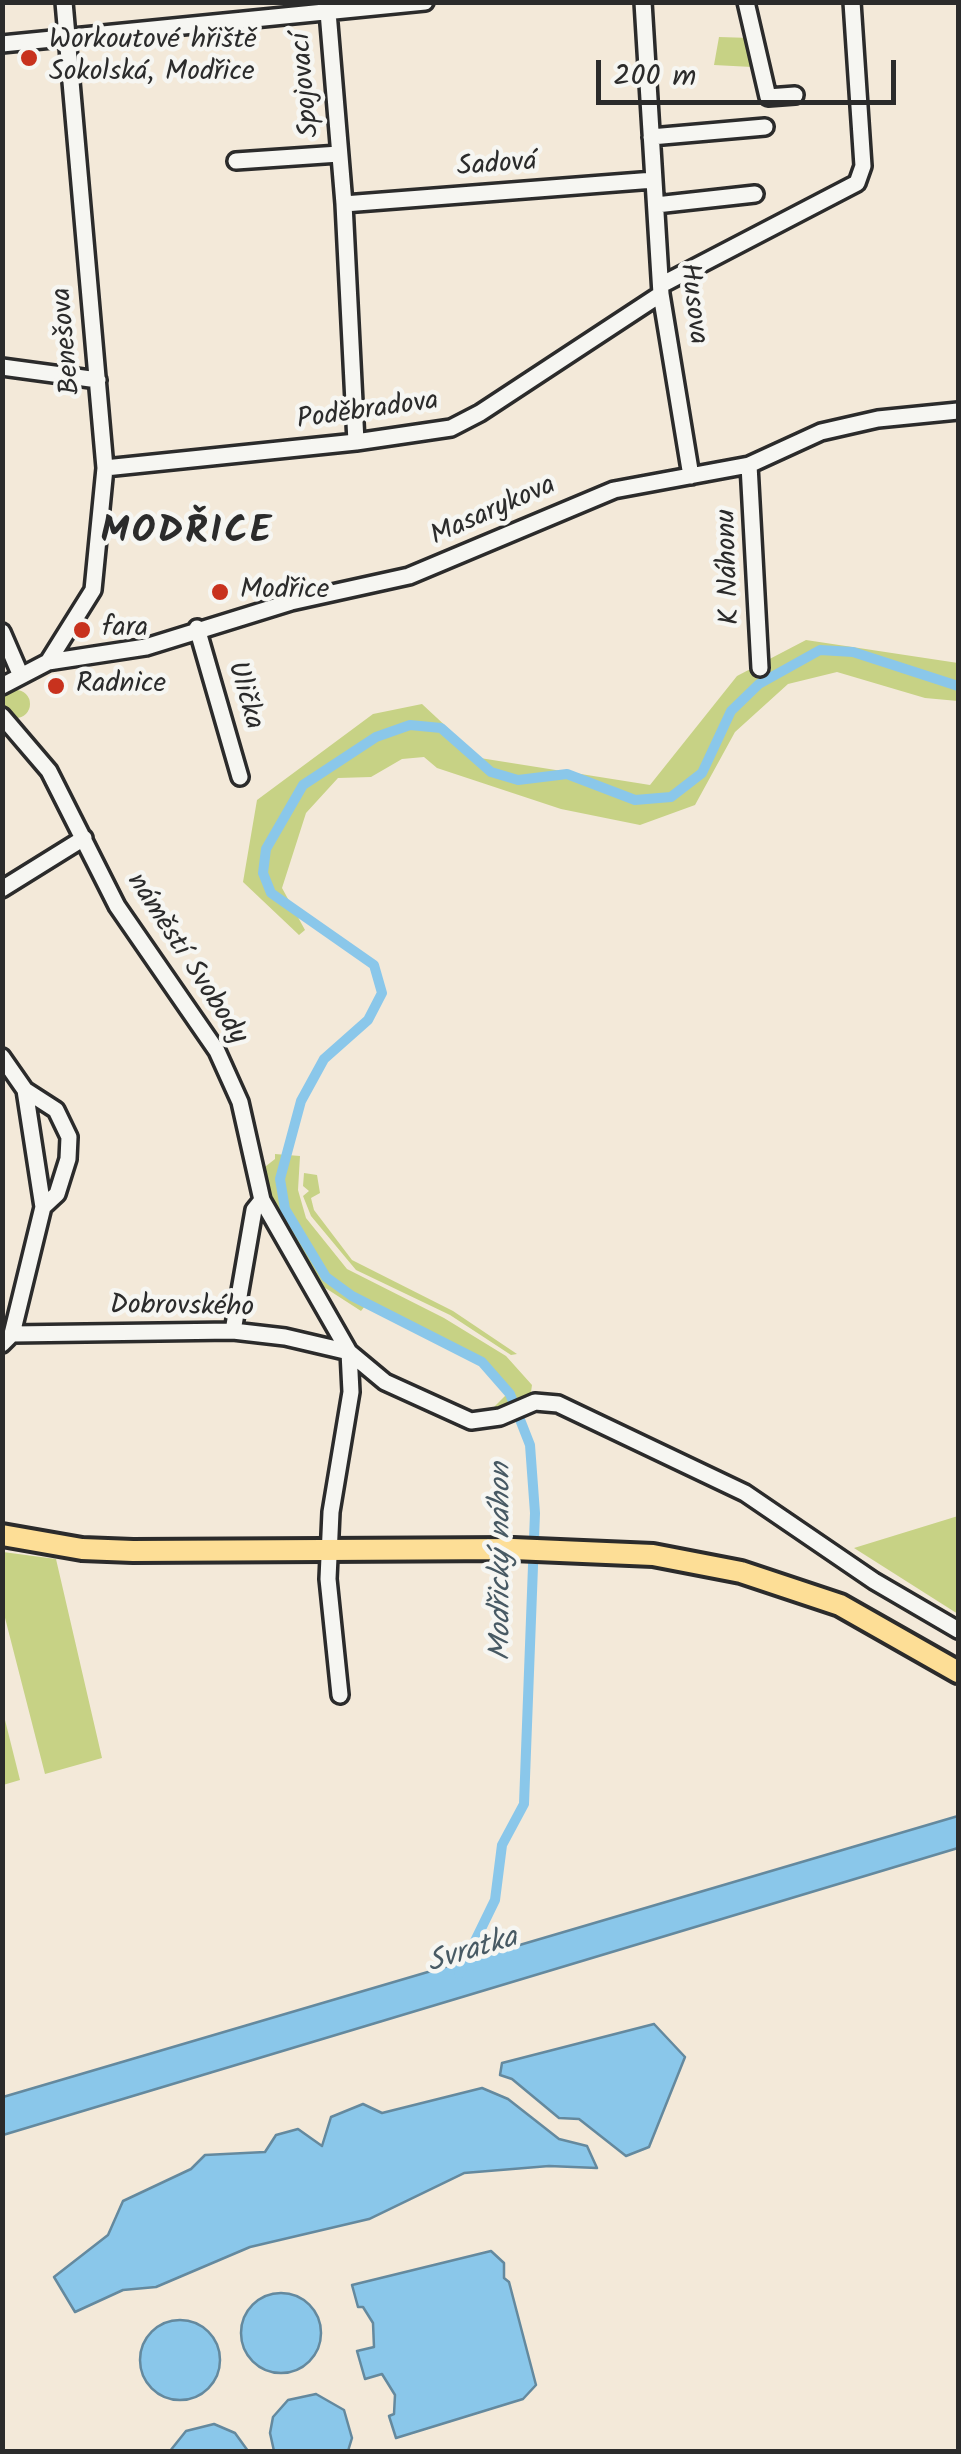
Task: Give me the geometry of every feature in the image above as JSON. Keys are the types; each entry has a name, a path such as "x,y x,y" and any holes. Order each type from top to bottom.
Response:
{"main road":[{"path":"2,1535 82,1549 557,1549 696,1562 788,1585 885,1627 958,1672"}],"street":[{"name":"Benešova","path":"48,662 93,590 105,468 64,2"},
{"path":"2,44 426,2"},
{"name":"Husova","path":"644,2 661,289 691,476"},
{"path":"746,2 768,97 794,95"},
{"name":"Poděbradova","path":"105,468 422,434 466,420 661,289 857,183 863,166 852,2"},
{"name":"Spojovací","path":"328,12 339,154"},
{"path":"651,138 765,128"},
{"path":"236,162 339,154 356,442"},
{"name":"Sadová","path":"344,204 654,180"},
{"path":"656,204 755,194"},
{"path":"2,367 98,380"},
{"name":"Masarykova","path":"48,662 146,647 198,628 409,576 614,490 748,465 821,432 878,418 958,411"},
{"name":"K Náhonu","path":"748,465 760,668"},
{"name":"Ulička","path":"198,628 240,777"},
{"path":"2,632 22,676"},
{"path":"2,686 48,662"},
{"name":"náměstí Svobody","path":"2,716 49,770 132,930 217,1051 240,1102 262,1200 349,1352"},
{"path":"2,888 84,838"},
{"path":"2,1057 25,1090 56,1110 69,1137 68,1159 57,1194 43,1207"},
{"path":"7,1339 43,1207 25,1090"},
{"path":"233,1331 254,1210 262,1200"},
{"name":"Dobrovského","path":"7,1339 233,1331 285,1336 349,1352"},
{"path":"349,1352 385,1382 429,1406 471,1421 500,1417 542,1402 573,1411 745,1493 874,1581 958,1630"},
{"path":"340,1695 328,1578 351,1392 349,1352"}],"green space":[{"path":"719,37 751,38 752,67 714,65"},
{"path":"806,640 958,663 958,701 925,698 837,672 788,684 735,732 695,805 640,825 561,809 437,768 424,757 402,759 371,777 338,778 306,813 282,888 305,930 299,935 243,882 257,800 373,714 422,704 480,758 650,785 737,676"},
{"path":"16,690 26,694 30,704 26,714 16,718 6,714 2,704 6,694"},
{"path":"275,1154 300,1156 298,1190 306,1218 347,1269 444,1318 506,1356 532,1385 530,1399 499,1414 490,1411 508,1393 481,1364 365,1306 361,1311 313,1280 274,1214 261,1170 275,1159"},
{"path":"304,1173 317,1175 320,1193 311,1198 314,1210 352,1260 453,1311 517,1354 511,1355 450,1315 356,1270 311,1216 303,1196 309,1191 303,1186"},
{"path":"958,1516 958,1614 854,1548"},
{"path":"3,1552 56,1559 102,1758 45,1774 3,1610"},
{"path":"3,1712 20,1780 2,1785"}],"water":[{"path":"958,1816 958,1848 3,2135 3,2097"},
{"path":"654,2024 685,2057 649,2147 626,2156 579,2119 559,2118 512,2079 500,2075 502,2063"},
{"path":"482,2088 508,2099 559,2139 587,2146 597,2168 549,2166 464,2173 369,2219 250,2247 156,2287 123,2290 75,2312 54,2277 108,2235 123,2201 191,2169 205,2155 265,2152 276,2135 298,2129 322,2146 331,2117 363,2104 382,2113"},
{"path":"491,2251 504,2263 504,2278 509,2282 536,2385 523,2399 396,2438 389,2416 394,2414 395,2395 382,2374 365,2379 357,2351 374,2347 373,2323 363,2307 358,2307 352,2285"},
{"path":"273,2293 289,2293 310,2304 321,2333 310,2362 289,2373 273,2373 259,2367 247,2355 241,2341 241,2325 247,2311 259,2299"},
{"path":"172,2320 188,2320 209,2331 220,2360 209,2389 188,2400 172,2400 158,2394 146,2382 140,2368 140,2352 146,2338 158,2326"},
{"path":"316,2394 344,2410 352,2438 348,2451 274,2451 270,2433 273,2417 288,2400"},
{"path":"214,2424 235,2433 248,2451 170,2451 186,2431"}],"waterway":[{"name":"Modřický náhon","path":"459,1974 495,1900 502,1845 524,1804 535,1513 530,1445 510,1394 482,1362 352,1296 326,1277 285,1209 280,1179 301,1101 324,1059 368,1020 382,993 374,965 271,893 263,873 266,849 303,785 376,737 410,725 441,728 491,772 518,780 567,774 635,800 671,797 702,773 731,711 759,684 820,650 853,652 958,686"}],"place":[{"name":"Workoutové hřiště Sokolská, Modřice","path":"29,58"},
{"name":"Modřice","path":"220,592"},
{"name":"fara","path":"82,630"},
{"name":"Radnice","path":"56,686"}],"district":[{"name":"MODŘICE","path":"187,536"}],"water label":[{"name":"Svratka","path":"473,1953"}]}
